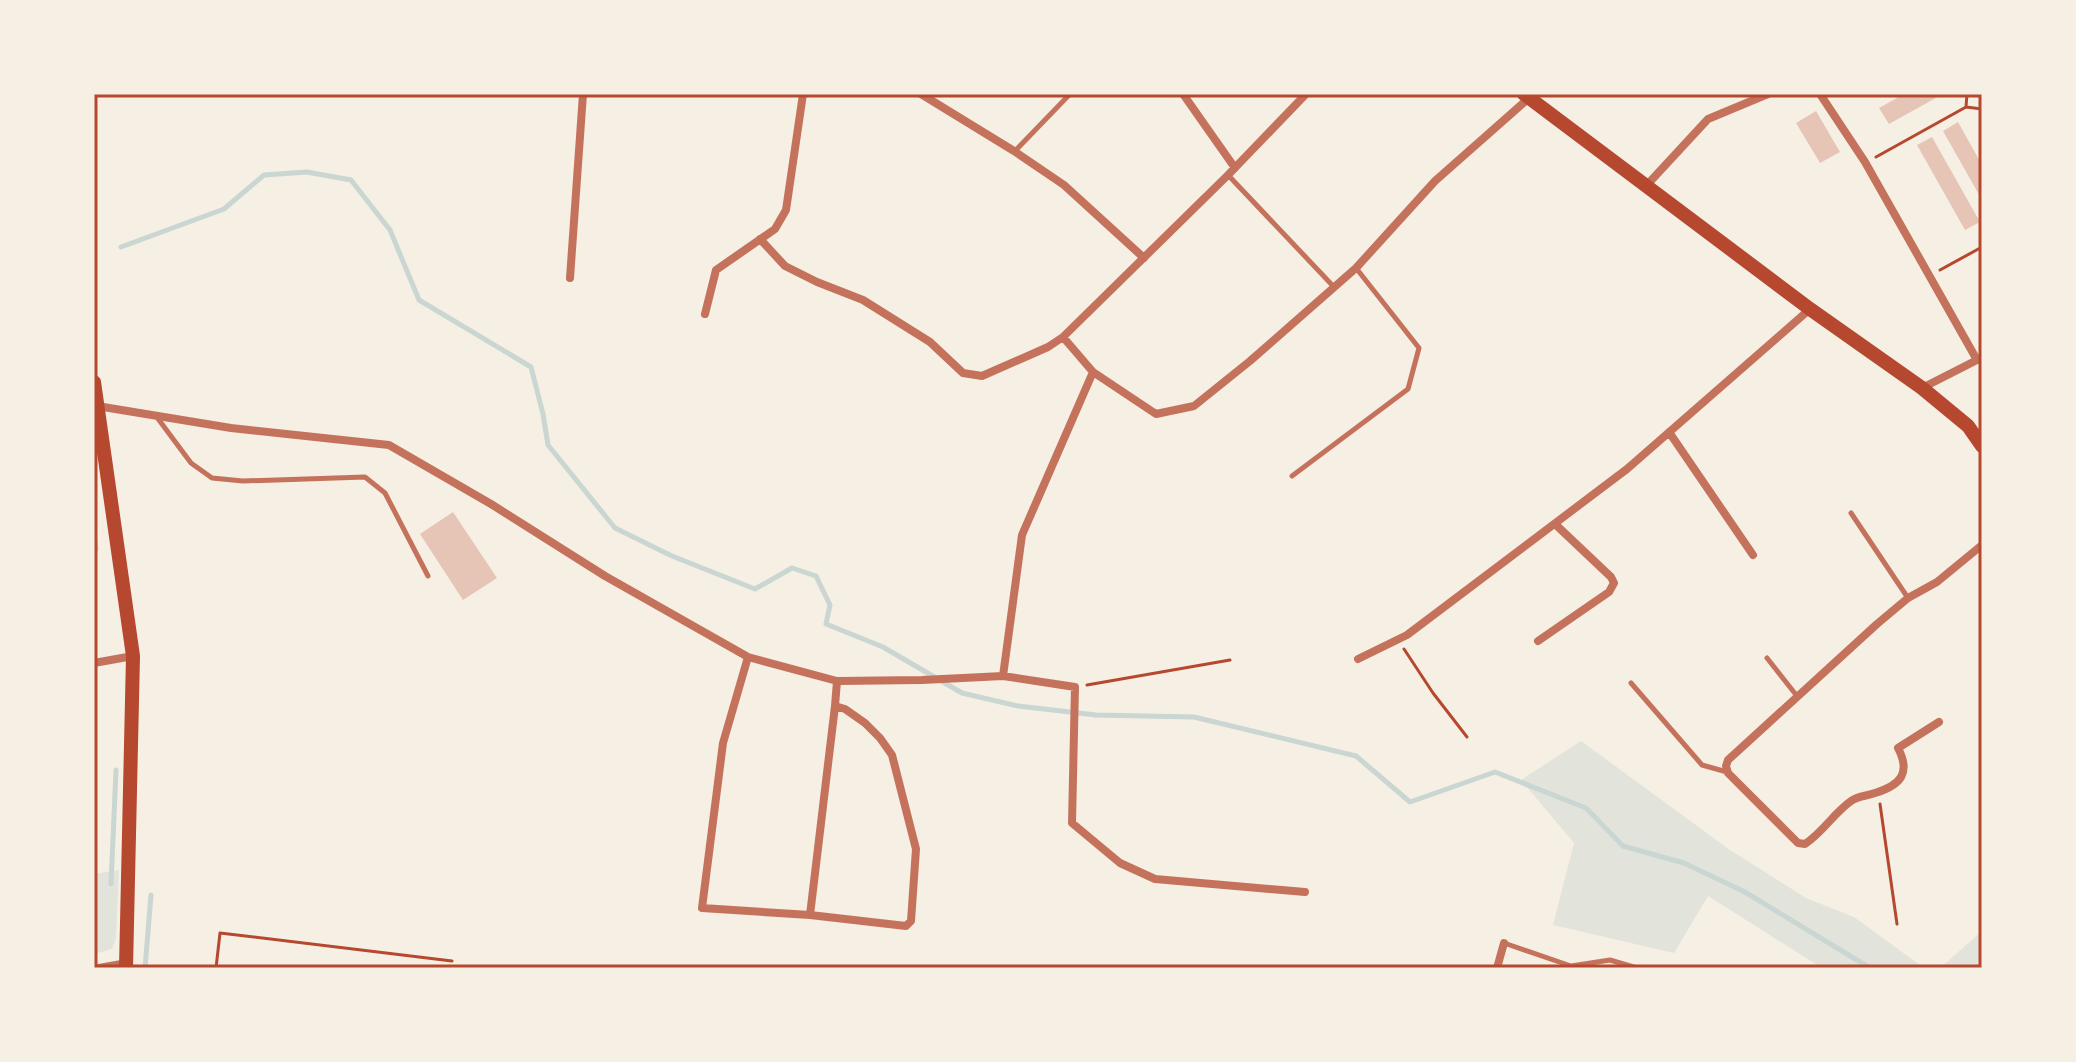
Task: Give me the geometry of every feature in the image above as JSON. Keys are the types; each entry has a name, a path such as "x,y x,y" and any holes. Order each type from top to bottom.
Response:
{"main road":[{"path":"1526,96 1810,309 1922,388 1980,439"},
{"path":"94,382 133,656 126,965"}],"street":[{"path":"570,278 583,94"},
{"path":"705,314 716,270 775,229 786,210 803,94"},
{"path":"921,94 1064,185 1144,258"},
{"path":"1183,94 1235,168"},
{"path":"760,239 785,266 863,300 930,342 963,373 982,376 1048,347 1063,337 1306,94"},
{"path":"1646,186 1708,119 1768,94"},
{"path":"1820,94 1865,162 1980,360 1922,388"},
{"path":"1063,337 1093,372 1156,414 1194,406 1356,268 1435,181 1526,96"},
{"path":"1358,659 1407,635 1627,469 1810,309"},
{"path":"1003,676 1022,535 1093,372"},
{"path":"97,406 231,428 389,445 491,504 605,576 748,657 837,681 1003,676 1075,687 1072,823 1120,863 1155,879 1305,892"},
{"path":"1669,432 1753,555"},
{"path":"1538,641 1609,592 1614,583 1555,524"},
{"path":"1939,722 1898,748 1905,761 1905,773 1898,782 1853,799 1805,844 1798,843 1728,773 1726,766 1728,760 1797,696 1908,598 1937,582 1982,545"},
{"path":"94,663 133,656"},
{"path":"748,657 723,743 702,908 810,915 906,926 911,921 916,849 892,755 865,723 835,706"},
{"path":"810,915 837,681"},
{"path":"1497,968 1504,943"},
{"path":"99,968 126,965"}],"lane":[{"path":"1014,151 1070,94"},
{"path":"1228,175 1334,287"},
{"path":"1292,476 1408,389 1419,348 1356,268"},
{"path":"156,415 191,463 212,478 243,481 365,477 385,493 428,576"},
{"path":"1851,513 1908,598"},
{"path":"1767,658 1797,696"},
{"path":"1631,683 1702,765 1728,773"},
{"path":"1504,943 1571,966 1610,960 1637,968"}],"path":[{"path":"1966,107 1967,94"},
{"path":"1865,162 1966,107 1982,109"},
{"path":"1930,275 1982,247"},
{"path":"1398,640 1467,737"},
{"path":"1075,687 1230,660"},
{"path":"1878,792 1897,924"},
{"path":"216,968 220,933 452,961"}],"shaded area":[{"path":"1581,741 1730,850 1806,898 1854,917 1924,968 1822,968 1708,896 1674,953 1553,925 1574,843 1521,780"},
{"path":"119,870 116,938 112,949 94,954 94,874"},
{"path":"1982,931 1982,968 1940,968"}],"building":[{"path":"1904,94 1943,94 1889,124 1879,108"},
{"path":"1816,111 1840,152 1820,163 1796,123"},
{"path":"1958,122 1982,165 1982,200 1943,131"},
{"path":"1932,137 1980,222 1965,230 1917,145"},
{"path":"453,512 497,578 463,600 420,534"}],"waterway":[{"path":"121,247 224,209 264,175 307,172 351,180 390,230 419,300 531,367 548,445 615,528 672,556 755,589 792,568 816,576 830,605 826,624 883,647 962,693 1018,706 1096,715 1194,717 1356,756 1410,802 1495,772 1586,808 1623,846 1684,863 1745,892 1870,968"},
{"path":"94,537 96,549"},
{"path":"111,884 116,770"},
{"path":"145,968 151,895"}]}
